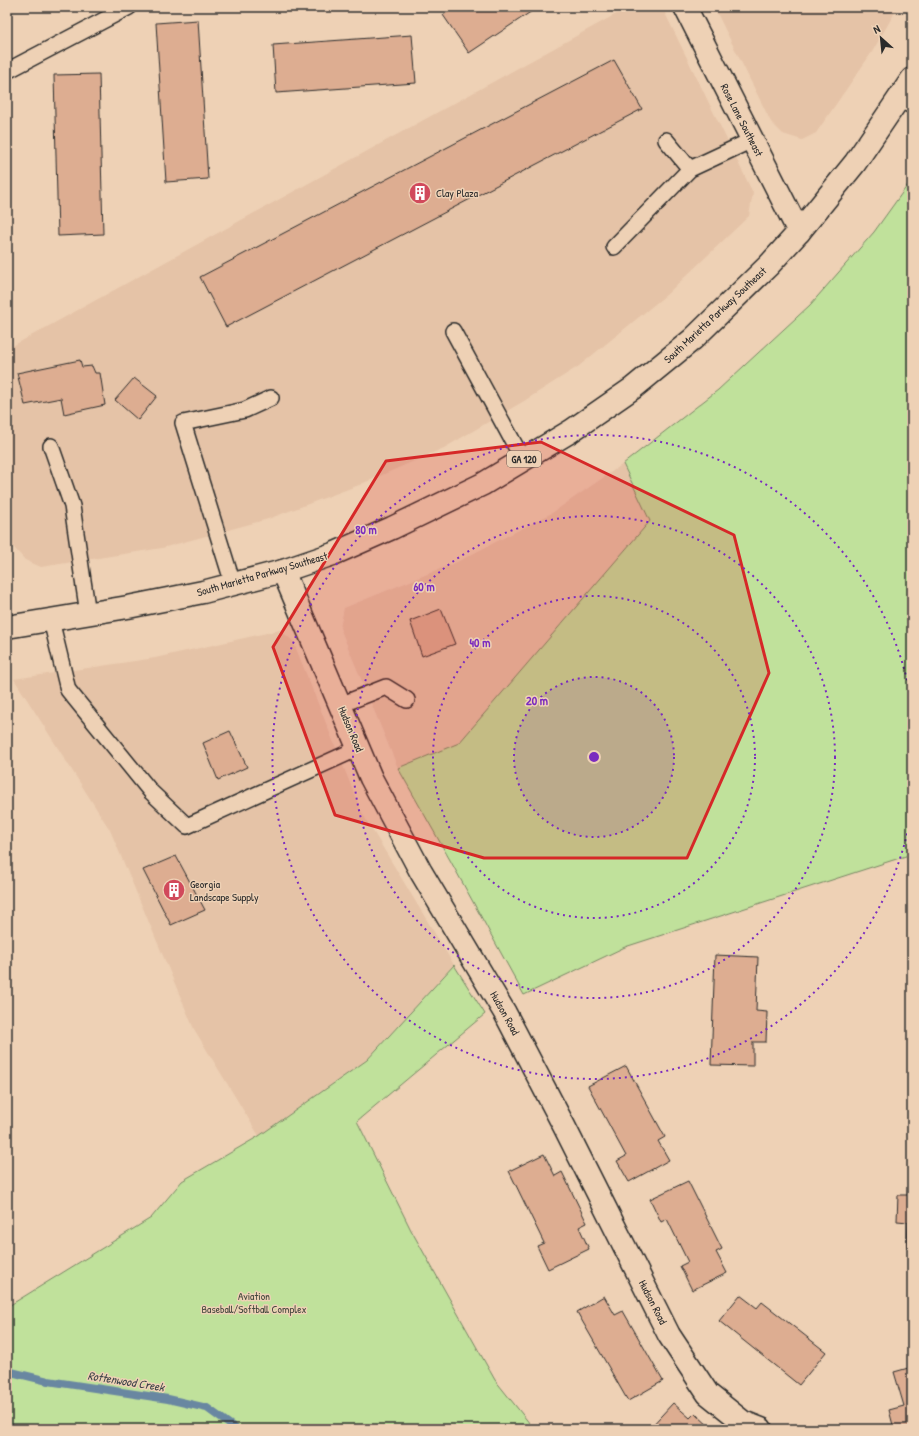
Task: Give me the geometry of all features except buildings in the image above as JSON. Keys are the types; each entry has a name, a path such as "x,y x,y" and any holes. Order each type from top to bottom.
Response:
{"main road":[{"name":"Rose Lane Southeast","path":"685,7 799,232"},
{"name":"South Marietta Parkway Southeast","path":"7,627 135,606 204,592 283,571 333,554 392,528 483,484 571,431 651,374 698,334 769,265 799,232 905,103 912,79"},
{"name":"Hudson Road","path":"283,571 371,778 421,872 505,1012 669,1335 708,1394 743,1422 761,1429"}],"lane":[{"path":"7,71 129,7"},
{"path":"666,140 690,169"},
{"path":"614,247 690,169 752,140"},
{"path":"452,331 522,460"},
{"path":"233,584 183,423 244,410 271,398"},
{"path":"51,446 72,506 88,614"},
{"path":"51,620 68,690 151,792 187,826 359,748"},
{"path":"340,705 386,687 407,700"}],"highlighted area":[{"path":"541,442 734,535 769,673 687,858 484,858 335,815 273,647 386,461"}],"shaded area":[{"path":"629,7 662,7 753,193 749,216 666,295 579,366 524,401 444,448 359,485 268,519 162,548 41,567 25,560 7,540 7,349"},
{"path":"714,7 898,7 872,52 816,133 802,140 783,134 771,122"},
{"path":"623,464 650,521 459,743 398,768 340,628 344,608 457,562 552,513"},
{"path":"280,630 293,641 362,813 454,965 367,1060 259,1136 194,1029 110,830 14,679 155,658"}],"green space":[{"path":"912,179 912,854 625,947 524,995 398,768 459,743 650,521 623,464 718,390 810,305 874,232"},
{"name":"Aviation Baseball/Softball Complex","path":"454,965 485,1014 357,1121 411,1230 495,1380 534,1429 7,1429 7,1307 151,1218 182,1181 259,1136 367,1060"}],"waterway":[{"name":"Rottenwood Creek","path":"7,1371 48,1381 168,1399 207,1408 236,1429"}],"place":[{"name":"Clay Plaza","path":"420,193"},
{"name":"Georgia Landscape Supply","path":"174,890"}]}
